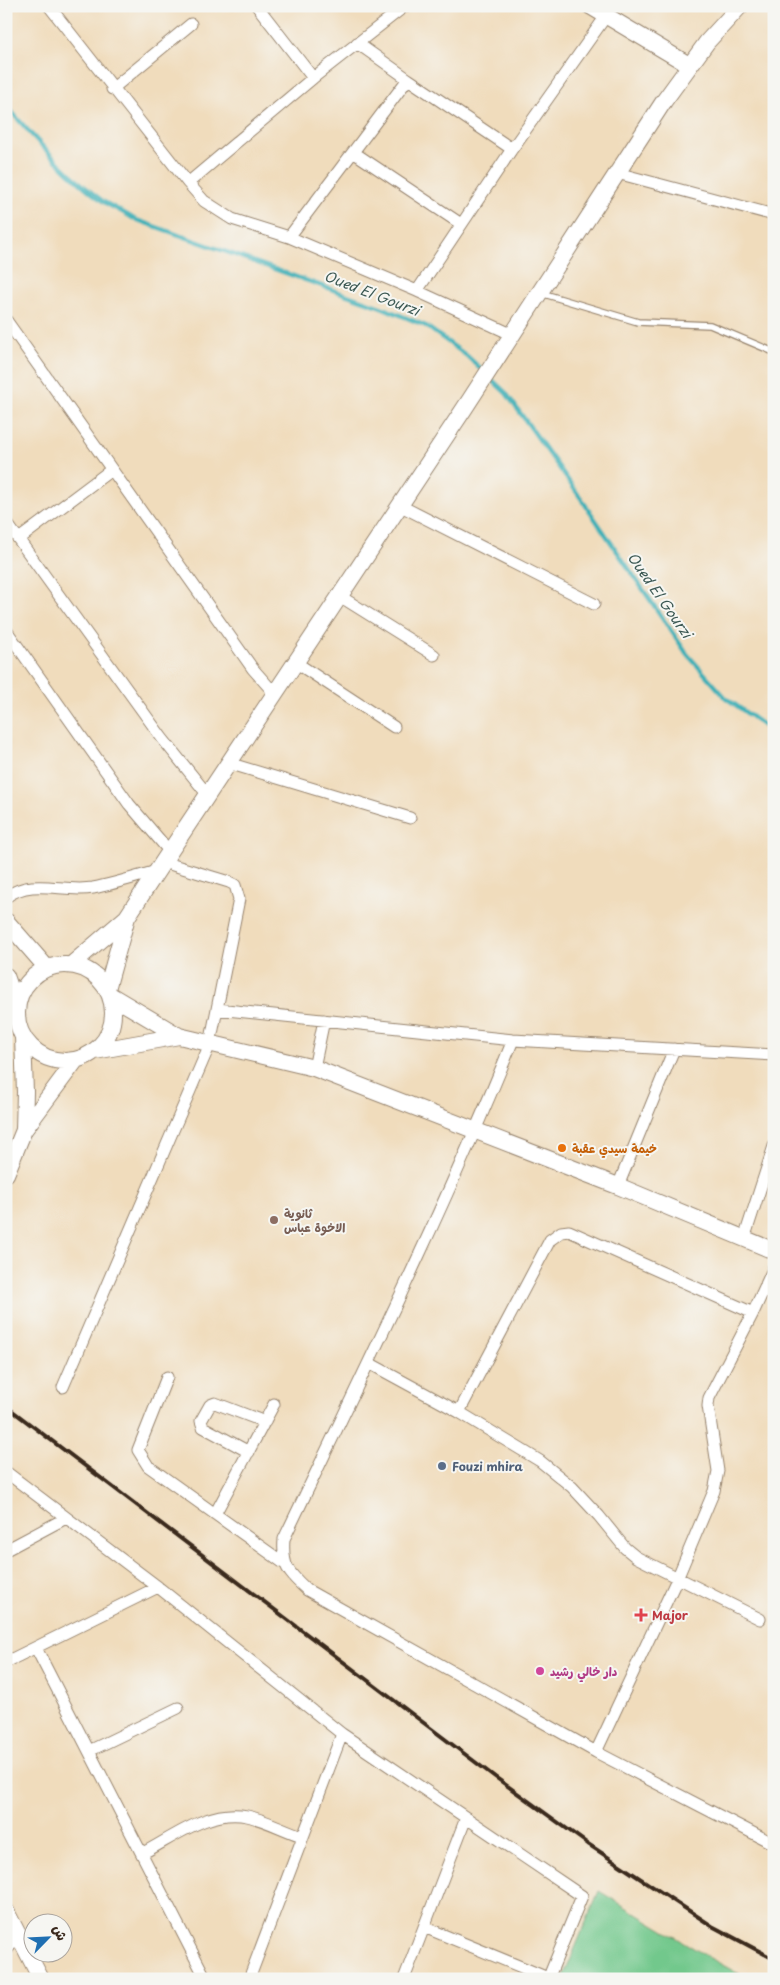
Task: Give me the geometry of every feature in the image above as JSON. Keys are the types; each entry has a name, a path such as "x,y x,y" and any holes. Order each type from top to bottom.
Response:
{"street":[{"path":"49,6 112,89 188,183 214,208 232,219 289,237 417,291 511,334"},
{"path":"257,6 313,78"},
{"path":"188,183 313,78 405,6"},
{"path":"590,6 690,65"},
{"path":"72,965 127,917 338,595 464,409 617,173 690,65 707,42 740,6"},
{"path":"417,291 512,149 606,16"},
{"path":"112,89 192,24"},
{"path":"357,43 408,80 512,149"},
{"path":"289,237 408,80"},
{"path":"353,152 461,224"},
{"path":"617,173 774,215"},
{"path":"6,320 248,662 274,694"},
{"path":"19,539 111,470"},
{"path":"399,505 594,604"},
{"path":"6,522 162,738 207,794"},
{"path":"338,595 434,655"},
{"path":"6,630 129,804 163,862"},
{"path":"295,662 394,727"},
{"path":"228,763 410,818"},
{"path":"6,897 25,887 81,889 163,862 229,882 238,891 239,898 210,1044 63,1387"},
{"path":"109,992 127,917"},
{"path":"6,921 47,968"},
{"path":"17,1007 22,990 32,977 47,968 59,965 72,965 86,969 98,977 109,992 113,1007 113,1020 110,1032 95,1051"},
{"path":"6,976 17,1007 18,1022 23,1037 26,1092 24,1130"},
{"path":"109,992 179,1036 314,1068 618,1186 774,1251"},
{"path":"217,1009 513,1040 774,1055"},
{"path":"314,1068 324,1020"},
{"path":"23,1037 37,1052 56,1060 76,1060 95,1051 179,1036"},
{"path":"513,1040 476,1130 369,1363 284,1539 283,1556 285,1564 292,1576 307,1590 596,1752 774,1844"},
{"path":"618,1186 674,1048"},
{"path":"6,1174 24,1130 76,1060"},
{"path":"744,1239 774,1146"},
{"path":"459,1412 550,1240 561,1232 569,1231 753,1313"},
{"path":"596,1752 677,1578 714,1491 718,1471 708,1406 709,1398 753,1313 774,1267"},
{"path":"369,1363 459,1412 540,1461 579,1494 624,1548 636,1557 760,1619"},
{"path":"167,1378 138,1450 148,1466 285,1564"},
{"path":"248,1452 203,1427 201,1421 210,1405 215,1403 265,1422"},
{"path":"215,1514 274,1404"},
{"path":"6,1472 158,1587 342,1734 582,1896 548,1978 424,1927"},
{"path":"6,1550 66,1518"},
{"path":"6,1662 158,1587"},
{"path":"36,1648 143,1853 206,1979"},
{"path":"89,1751 178,1708"},
{"path":"249,1979 342,1734"},
{"path":"143,1853 216,1816 232,1814 248,1816 302,1836"},
{"path":"404,1979 466,1818"},
{"path":"6,1911 41,1979"},
{"path":"6,1951 19,1934"}],"lane":[{"path":"539,292 638,322 710,325 774,352"}],"green space":[{"path":"599,1891 710,1958 748,1979 562,1979"}],"waterway":[{"name":"Oued El Gourzi","path":"6,105 64,169 90,192 134,219 381,307 426,326 467,356 506,393 580,497 687,654 726,698 774,733"}],"railway":[{"path":"6,1406 495,1777 588,1844 712,1926 774,1959"}],"place":[{"name":"خيمة سيدي عقبة","path":"562,1148"},
{"name":"ثانوية الاخوة عباس","path":"274,1220"},
{"name":"Fouzi mhira","path":"442,1466"},
{"name":"Major","path":"641,1615"},
{"name":"دار خالي رشيد","path":"540,1671"}]}
